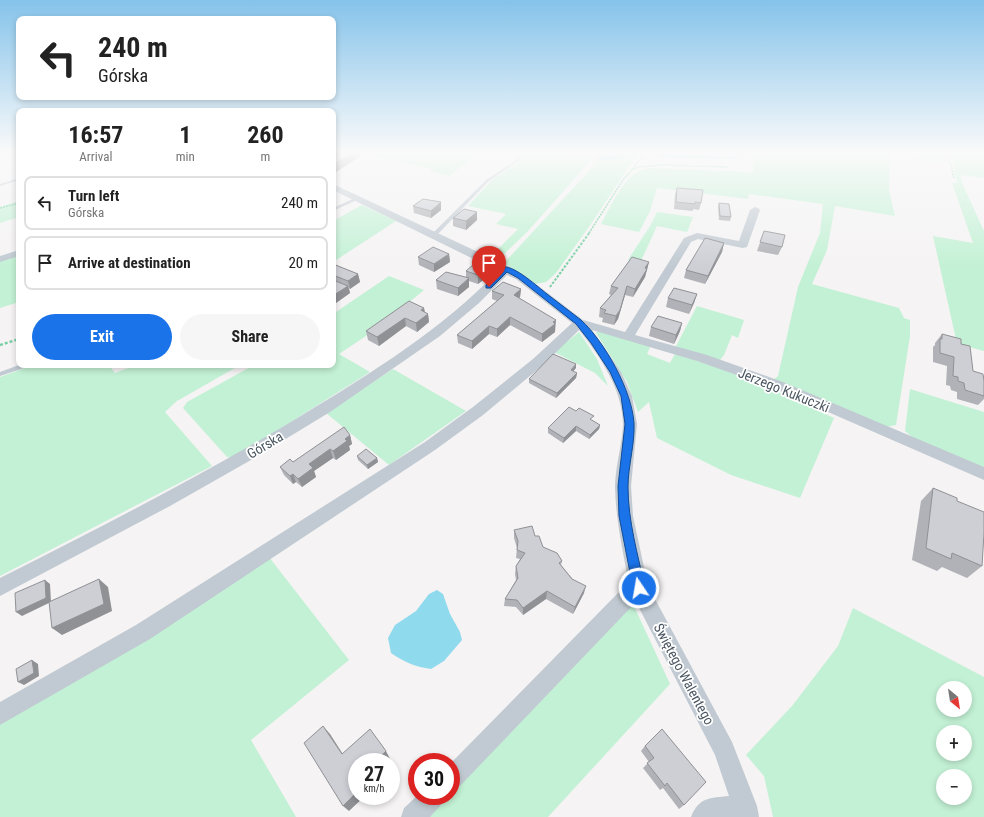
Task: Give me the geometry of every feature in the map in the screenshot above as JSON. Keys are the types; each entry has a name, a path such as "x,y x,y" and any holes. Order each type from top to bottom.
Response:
{"street":[{"name":"Świętego Walentego","path":"341,191 506,269 543,294 579,322 594,341 614,372 625,396 630,424 623,486 625,516 639,588 724,750 746,812"},
{"path":"628,337 687,240 696,236 743,245 755,210"},
{"path":"0,259 16,254"},
{"name":"Górska","path":"0,587 214,475 267,444 378,374 438,332 471,304 506,269"},
{"path":"0,714 143,632 430,446 478,411 526,372 579,322"},
{"name":"Jerzego Kukuczki","path":"579,322 702,358 778,385 984,474"},
{"path":"460,769 624,600 639,588"},
{"path":"413,817 425,805"},
{"path":"703,817 709,810 746,812"}],"lane":[{"path":"434,235 477,191"},
{"path":"336,209 357,199"},
{"path":"0,374 17,368"}],"path":[{"path":"543,294 565,268 617,191"},
{"path":"0,208 16,204"},
{"path":"0,345 16,340"}],"green space":[{"path":"482,191 564,191 528,231 496,260 490,257 518,229 496,224 506,214 468,206"},
{"path":"571,191 613,191 556,273 546,282 535,284 504,263"},
{"path":"619,191 656,191 650,211 639,232 601,224"},
{"path":"683,191 889,191 895,216 835,206 827,250 812,284 899,308 904,318 910,320 910,336 896,425 885,427 773,380 778,376 798,287 820,233 823,204 749,194 748,199"},
{"path":"955,191 966,191 984,231 984,351 957,344 933,236 973,243"},
{"path":"16,202 16,218 0,223 0,207"},
{"path":"362,205 396,221 336,260 336,219"},
{"path":"657,212 693,217 687,232 657,226 640,263 628,260 650,226"},
{"path":"16,256 16,303 0,308 0,261"},
{"path":"389,276 424,290 378,328 339,354 370,372 234,458 227,457 183,408 187,402 249,368 336,368 336,312"},
{"path":"697,306 744,320 738,338 732,335 724,355 720,360 675,348"},
{"path":"598,331 650,347 647,354 670,363 675,354 716,367 775,391 834,418 800,498 731,475 657,438 649,402 638,412 627,382 596,333"},
{"path":"579,332 597,359 608,386 595,373 554,352"},
{"path":"25,368 111,368 115,373 128,368 235,368 177,401 165,412 212,466 0,576 0,377"},
{"path":"393,369 466,411 389,465 326,413"},
{"path":"910,389 984,412 984,470 918,442 905,431"},
{"path":"269,557 349,660 251,740 296,817 0,817 0,719"},
{"path":"627,591 670,684 548,817 401,817 412,805 460,805 460,756"},
{"path":"853,608 984,677 984,817 773,817 764,776 746,755 792,706 838,646"}],"water":[{"path":"437,590 443,594 450,614 460,632 462,640 444,661 431,669 410,664 391,653 388,638 395,625 416,611 429,594"}],"building":[{"path":"677,191 703,191 701,203 695,202 695,204 676,202"},
{"path":"423,199 441,202 431,211 413,206"},
{"path":"719,203 729,204 731,217 720,216"},
{"path":"464,209 477,212 466,221 453,218"},
{"path":"764,231 785,235 782,247 760,242"},
{"path":"705,238 724,243 708,276 686,270"},
{"path":"433,247 449,254 434,264 418,257"},
{"path":"632,257 649,262 645,268 647,269 635,289 627,286 620,310 616,316 604,313 606,310 600,308 618,288 611,286"},
{"path":"475,263 487,267 478,275 466,271"},
{"path":"336,265 358,274 348,281 336,276"},
{"path":"446,272 469,278 458,288 436,280"},
{"path":"336,281 348,286 336,294"},
{"path":"503,282 521,289 514,295 556,320 553,322 555,324 542,334 510,317 497,329 489,326 472,341 457,335 504,295 492,291"},
{"path":"674,288 697,294 692,305 668,298"},
{"path":"409,301 424,308 421,310 428,314 416,323 405,318 377,337 366,331"},
{"path":"658,316 682,323 676,335 651,327"},
{"path":"942,334 961,339 961,344 970,346 973,371 983,374 984,396 965,390 964,383 958,381 958,377 953,376 954,357 940,353 940,339 942,339"},
{"path":"553,354 576,364 571,370 577,373 557,393 529,379"},
{"path":"569,407 576,411 579,408 594,416 590,419 600,425 590,435 576,426 564,438 548,428"},
{"path":"344,427 350,435 345,439 347,441 333,451 330,449 309,464 313,468 298,479 293,474 290,476 280,467 290,459 293,462"},
{"path":"366,449 377,458 367,465 357,456"},
{"path":"933,488 957,498 957,501 984,512 982,566 952,553 951,559 926,548"},
{"path":"532,526 535,536 539,536 543,547 557,553 562,561 559,563 572,579 586,586 575,607 547,591 523,608 517,600 505,599 518,578 516,566 525,553 517,550 518,541 514,530"},
{"path":"99,579 104,604 52,628 49,602"},
{"path":"45,580 46,598 16,612 15,593"},
{"path":"32,660 34,673 18,682 16,669"},
{"path":"323,726 342,754 370,729 386,751 384,753 348,753 348,801 343,806 304,743"},
{"path":"662,729 706,782 684,805 667,783 665,786 647,763 654,758 645,746"}],"route":[{"path":"489,287 506,269 520,277 579,322 594,341 614,372 625,396 630,424 625,452 623,486 625,516 639,588"}]}
